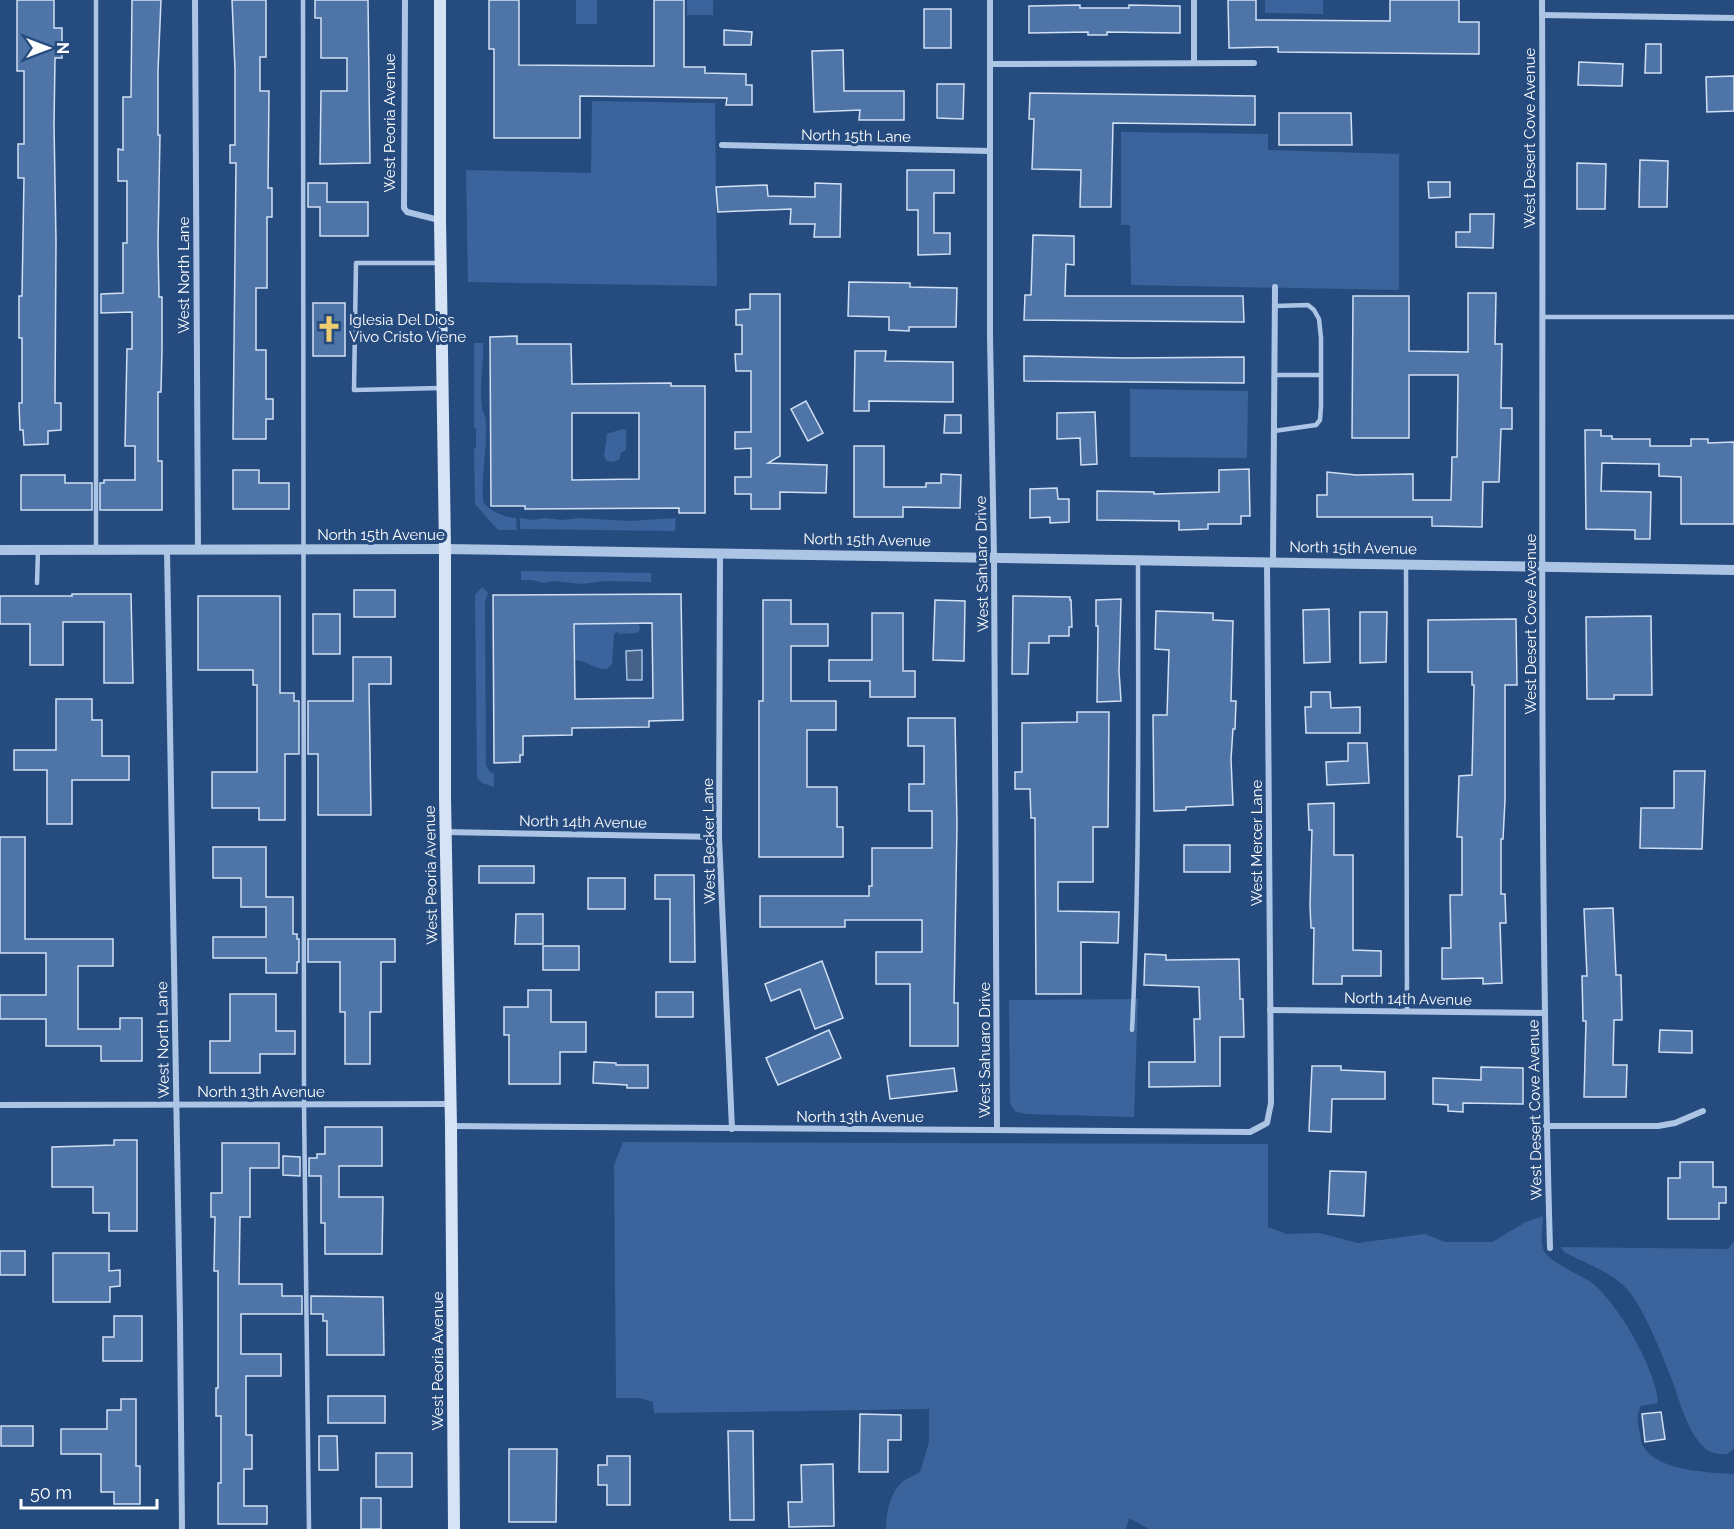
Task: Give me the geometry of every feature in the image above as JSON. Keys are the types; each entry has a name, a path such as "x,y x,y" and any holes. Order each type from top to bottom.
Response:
{"main road":[{"name":"West Peoria Avenue","path":"440,0 440,220 454,1529"}],"street":[{"name":"West North Lane","path":"195,0 198,550"},
{"name":"West Peoria Avenue","path":"405,0 404,208 407,212 440,220"},
{"name":"West Sahuaro Drive","path":"990,0 990,336 994,557 997,1129"},
{"path":"1194,0 1194,63"},
{"name":"West Desert Cove Avenue","path":"1542,0 1545,1012 1550,1248"},
{"path":"1542,15 1734,18"},
{"path":"990,64 1254,63"},
{"name":"North 15th Lane","path":"722,145 990,151"},
{"name":"West Mercer Lane","path":"1267,1123 1271,1103 1270,562 1275,287"},
{"name":"North 15th Avenue","path":"0,550 445,549 720,552 1734,570"},
{"name":"West North Lane","path":"167,550 182,1529"},
{"name":"West Becker Lane","path":"720,552 719,837 732,1130"},
{"name":"North 14th Avenue","path":"446,832 719,837"},
{"name":"North 14th Avenue","path":"1270,1010 1545,1012"},
{"name":"North 13th Avenue","path":"0,1105 450,1104"},
{"path":"1546,1126 1658,1126 1675,1123 1704,1111"},
{"name":"North 13th Avenue","path":"451,1126 732,1130 997,1129 1250,1132 1267,1123"}],"lane":[{"path":"96,0 96,550"},
{"path":"303,0 304,1104 309,1529"},
{"path":"441,263 356,263 354,390 442,388"},
{"path":"1274,431 1316,425 1320,420 1321,375 1319,319 1314,310 1308,305 1275,306"},
{"path":"1542,317 1734,317"},
{"path":"1274,375 1321,375"},
{"path":"37,583 38,550"},
{"path":"1132,1030 1138,857 1138,560"},
{"path":"1406,564 1407,1011"}],"shaded area":[{"path":"576,0 597,0 597,24 576,24"},
{"path":"687,0 713,0 713,15 687,15"},
{"path":"1265,0 1323,0 1323,14 1265,13"},
{"path":"592,101 715,103 717,286 468,282 466,170 591,173"},
{"path":"1121,132 1268,134 1268,150 1399,154 1399,290 1131,285 1130,225 1121,225"},
{"path":"474,343 483,343 481,399 485,416 486,444 483,499 486,506 494,511 516,518 517,530 498,530 475,504"},
{"path":"1130,389 1248,391 1247,458 1130,457"},
{"path":"622,429 626,430 626,450 621,453 619,460 611,462 606,460 604,456 607,434"},
{"path":"520,518 630,521 676,518 675,531 520,529"},
{"path":"521,571 651,573 651,582 605,581 582,584 554,581 544,583 521,580"},
{"path":"482,587 488,593 485,602 486,765 494,774 494,787 482,783 477,778 475,595"},
{"path":"639,623 640,630 637,633 620,634 617,632 614,634 612,664 607,669 574,660 574,624"},
{"path":"642,650 642,680 627,680 626,651"},
{"path":"1138,999 1134,1117 1025,1114 1015,1111 1010,1104 1009,1000"},
{"path":"623,1142 1268,1144 1268,1227 1287,1234 1319,1233 1358,1243 1425,1234 1445,1242 1492,1242 1526,1222 1543,1216 1542,1241 1546,1254 1558,1264 1592,1283 1602,1293 1624,1321 1644,1356 1656,1389 1658,1403 1641,1406 1639,1410 1638,1422 1643,1446 1650,1455 1672,1466 1734,1474 1734,1529 1149,1529 1129,1518 1126,1529 886,1529 888,1510 894,1492 902,1482 920,1472 929,1442 929,1409 654,1413 653,1402 640,1398 616,1398 614,1165"},
{"path":"1734,1241 1734,1449 1727,1454 1722,1454 1706,1449 1695,1437 1654,1336 1641,1309 1627,1289 1605,1272 1564,1252 1561,1247 1728,1249"}],"building":[{"path":"17,0 54,0 54,28 62,28 62,58 55,58 54,125 55,403 61,403 61,430 48,431 48,444 24,445 23,430 20,430 22,338 19,338 19,296 22,296 24,178 18,178 18,144 24,144 24,71 17,71"},
{"path":"132,0 161,0 158,71 158,135 160,135 158,243 159,297 162,297 162,349 161,392 158,392 158,461 162,461 162,510 100,510 100,483 104,483 104,480 135,480 135,446 125,446 127,349 132,349 132,312 101,313 101,294 123,293 123,243 127,243 127,181 118,181 118,149 123,150 123,97 131,97"},
{"path":"232,0 266,0 266,57 260,57 260,91 269,91 268,188 272,188 272,217 267,217 267,288 256,288 256,350 266,350 266,399 273,399 273,419 266,419 266,439 233,439 236,163 230,163 230,145 235,145"},
{"path":"315,0 368,0 370,163 320,164 321,91 347,91 347,58 321,58 321,18 315,18"},
{"path":"489,0 519,0 519,65 654,66 654,0 684,0 684,67 705,67 705,73 746,74 746,85 752,85 752,105 726,105 727,98 580,96 580,138 494,138 494,49 489,49"},
{"path":"1228,0 1256,0 1256,20 1390,21 1390,0 1459,0 1459,22 1479,22 1479,54 1278,52 1278,47 1229,48"},
{"path":"1080,5 1080,8 1129,8 1129,5 1180,6 1180,33 1107,32 1107,35 1088,35 1088,32 1029,33 1029,6"},
{"path":"924,9 951,9 951,48 924,48"},
{"path":"724,30 752,32 751,45 724,45"},
{"path":"1646,44 1661,44 1661,73 1645,73"},
{"path":"843,50 844,91 904,91 904,120 859,120 860,110 814,112 812,51"},
{"path":"1579,62 1623,64 1622,86 1578,85"},
{"path":"1734,76 1734,111 1707,112 1706,77"},
{"path":"937,84 964,84 963,119 937,118"},
{"path":"1030,93 1255,96 1255,125 1113,123 1111,207 1080,207 1081,170 1032,169 1034,119 1029,119"},
{"path":"1279,113 1351,113 1352,145 1279,145"},
{"path":"1640,160 1668,161 1667,207 1639,207"},
{"path":"1577,163 1606,164 1605,209 1577,209"},
{"path":"907,170 954,170 954,193 934,193 934,233 950,233 950,254 918,255 918,210 907,210"},
{"path":"1428,182 1450,182 1450,197 1429,198"},
{"path":"308,183 327,183 327,202 368,202 368,236 320,236 320,207 308,207"},
{"path":"815,183 841,184 840,237 814,237 815,224 790,224 791,209 718,212 716,187 767,185 768,196 815,197"},
{"path":"1470,214 1494,214 1493,248 1456,247 1456,232 1470,232"},
{"path":"1033,235 1074,236 1074,265 1066,264 1065,296 1243,296 1244,322 1024,320 1025,295 1031,295"},
{"path":"849,282 910,283 910,287 957,288 956,327 909,327 909,331 889,330 889,317 848,316"},
{"path":"1468,293 1496,293 1495,344 1502,344 1501,408 1512,408 1512,429 1501,429 1499,482 1483,482 1482,527 1432,526 1432,517 1317,517 1317,495 1327,495 1327,472 1356,475 1413,474 1413,500 1451,500 1452,457 1457,457 1458,375 1409,375 1409,438 1352,438 1353,296 1409,296 1409,351 1468,352"},
{"path":"750,294 780,294 780,456 768,463 827,465 826,493 780,492 780,509 751,509 751,494 735,494 735,477 751,477 751,448 735,449 735,432 751,432 751,371 736,371 735,354 742,354 742,325 736,325 736,310 750,309"},
{"name":"Iglesia Del Dios Vivo Cristo Viene","path":"313,303 345,303 345,356 313,356"},
{"path":"517,336 517,344 571,344 572,384 671,383 671,386 705,386 705,513 679,513 679,508 525,509 525,506 491,506 490,337","holes":["572,413 639,413 639,479 572,480"]},
{"path":"855,351 886,351 885,361 953,362 953,402 869,401 869,411 854,411"},
{"path":"1024,356 1244,357 1244,383 1024,381"},
{"path":"806,401 823,433 808,441 791,409"},
{"path":"1095,412 1097,464 1081,465 1080,438 1057,439 1057,413"},
{"path":"945,415 961,415 961,433 944,433"},
{"path":"1585,430 1601,430 1601,436 1612,436 1612,439 1650,439 1650,446 1691,446 1691,439 1708,439 1708,443 1734,442 1734,524 1681,524 1681,477 1659,476 1659,464 1602,463 1601,491 1651,492 1650,539 1635,539 1635,530 1586,529"},
{"path":"854,446 884,446 884,487 926,487 926,483 941,483 941,474 961,475 960,508 903,507 903,517 854,517"},
{"path":"1249,469 1250,516 1241,516 1241,524 1208,524 1208,529 1179,530 1179,521 1097,520 1097,491 1154,492 1154,494 1219,492 1219,470"},
{"path":"233,470 259,470 259,483 289,483 289,509 233,509"},
{"path":"21,475 65,475 65,483 92,483 92,510 21,510"},
{"path":"1057,488 1058,499 1069,499 1069,522 1050,523 1050,517 1030,518 1030,489"},
{"path":"354,590 395,590 395,617 354,617"},
{"path":"72,594 131,594 133,683 104,683 104,622 63,622 63,665 30,665 30,624 0,624 0,596 72,596"},
{"path":"681,594 683,720 649,721 649,727 572,728 572,735 523,736 523,755 520,755 520,762 494,763 493,595","holes":["652,623 653,698 575,699 574,624"]},
{"path":"198,596 280,596 280,693 294,693 294,701 299,701 299,754 285,754 285,820 259,820 259,808 212,808 212,772 257,772 257,685 253,685 253,670 198,670"},
{"path":"1013,596 1070,597 1071,600 1072,627 1069,627 1069,636 1049,636 1049,643 1029,643 1028,674 1012,674"},
{"path":"1121,599 1119,671 1121,701 1097,702 1096,600"},
{"path":"763,600 791,600 791,624 828,624 828,646 791,646 791,701 836,701 836,730 807,730 807,787 837,787 837,827 843,827 843,857 759,857 759,701 763,701"},
{"path":"935,600 965,601 964,661 933,660"},
{"path":"1329,609 1330,662 1304,663 1303,610"},
{"path":"1156,611 1213,613 1213,620 1233,621 1231,701 1236,701 1231,759 1233,805 1154,811 1153,715 1167,715 1169,650 1155,649"},
{"path":"1360,612 1387,612 1386,662 1360,663"},
{"path":"872,613 903,613 903,671 915,671 915,697 870,697 870,681 829,681 829,660 872,660"},
{"path":"313,614 340,614 340,654 313,654"},
{"path":"1651,616 1652,695 1614,695 1614,699 1587,699 1586,617"},
{"path":"1516,619 1517,685 1505,685 1505,800 1503,839 1501,839 1501,894 1505,894 1506,923 1500,923 1502,983 1483,984 1483,978 1442,979 1442,948 1451,948 1450,895 1462,895 1462,837 1457,837 1459,776 1472,775 1474,685 1472,685 1472,672 1428,672 1428,620"},
{"path":"353,657 391,657 391,684 369,684 371,815 318,815 318,754 308,754 308,701 353,701"},
{"path":"1311,692 1330,692 1331,708 1360,707 1360,733 1306,733 1305,707 1311,707"},
{"path":"56,699 92,699 92,720 102,720 102,756 129,756 129,780 72,780 72,824 47,824 47,770 14,770 14,750 56,750"},
{"path":"1077,712 1109,712 1108,827 1093,827 1093,882 1058,882 1058,911 1119,912 1118,943 1081,942 1081,994 1036,994 1035,818 1031,818 1030,789 1015,789 1015,772 1022,772 1022,723 1077,722"},
{"path":"908,718 955,718 957,824 954,1003 958,1003 958,1046 910,1046 910,984 876,984 876,952 922,952 922,920 845,920 845,927 760,927 760,896 869,896 869,886 872,886 872,848 932,848 932,811 909,811 909,784 924,784 924,746 908,746"},
{"path":"1348,743 1367,743 1369,783 1327,785 1326,762 1348,761"},
{"path":"1674,771 1705,771 1702,849 1640,848 1641,808 1674,808"},
{"path":"1334,803 1334,855 1353,855 1353,950 1381,951 1381,976 1342,976 1342,984 1313,984 1314,928 1311,928 1310,905 1312,830 1309,830 1308,804"},
{"path":"0,837 25,837 25,939 113,939 113,966 78,966 78,1029 120,1029 120,1018 142,1018 142,1061 101,1061 101,1046 46,1046 46,1019 0,1019 0,995 46,995 46,953 0,953"},
{"path":"1184,845 1230,845 1230,872 1184,872"},
{"path":"213,847 266,847 266,897 293,897 293,934 297,934 297,939 299,939 297,973 266,973 266,958 213,958 213,937 266,937 266,907 241,907 241,878 213,878"},
{"path":"479,866 534,866 534,883 479,883"},
{"path":"655,875 694,875 695,962 670,962 670,899 655,899"},
{"path":"588,878 625,878 625,909 588,909"},
{"path":"1613,908 1616,975 1621,975 1622,1020 1614,1020 1613,1065 1627,1065 1626,1097 1584,1097 1586,1021 1583,1021 1582,976 1587,976 1584,909"},
{"path":"516,914 543,914 543,944 515,944"},
{"path":"308,939 395,939 395,962 381,962 381,1012 370,1012 370,1064 345,1064 345,1012 340,1012 340,962 308,962"},
{"path":"543,946 579,946 579,970 543,970"},
{"path":"1145,954 1166,955 1166,960 1239,959 1244,1037 1220,1037 1220,1086 1149,1087 1149,1062 1195,1062 1194,1019 1200,1019 1199,987 1144,985"},
{"path":"822,961 843,1018 815,1029 800,989 771,1001 765,984"},
{"path":"528,990 551,990 551,1022 586,1022 586,1052 560,1052 560,1084 509,1084 509,1035 504,1035 504,1007 528,1007"},
{"path":"656,992 693,992 693,1017 656,1017"},
{"path":"230,994 276,994 276,1031 295,1031 295,1054 260,1054 260,1073 210,1073 210,1041 230,1041"},
{"path":"829,1030 841,1058 778,1085 766,1058"},
{"path":"1660,1030 1692,1031 1692,1053 1659,1052"},
{"path":"594,1062 648,1065 648,1088 627,1088 627,1085 593,1083"},
{"path":"1312,1066 1341,1066 1341,1070 1385,1072 1385,1099 1332,1099 1331,1132 1309,1131"},
{"path":"1481,1067 1523,1068 1523,1104 1463,1103 1463,1112 1448,1111 1448,1105 1433,1104 1433,1078 1481,1080"},
{"path":"954,1068 957,1091 890,1099 887,1076"},
{"path":"325,1127 382,1127 382,1166 339,1166 339,1197 383,1197 382,1254 325,1254 325,1223 321,1223 321,1176 309,1176 309,1158 317,1158 317,1154 325,1154"},
{"path":"114,1140 137,1140 137,1231 109,1231 109,1213 93,1213 93,1187 52,1187 52,1147 114,1145"},
{"path":"222,1143 279,1143 279,1168 250,1168 250,1217 240,1217 239,1284 282,1284 282,1296 302,1296 302,1314 241,1314 241,1354 281,1354 281,1376 246,1376 246,1435 252,1435 252,1469 244,1469 244,1506 267,1506 267,1524 218,1524 218,1483 221,1483 221,1416 216,1416 218,1271 214,1271 215,1217 211,1217 211,1193 222,1193"},
{"path":"283,1156 300,1157 300,1176 283,1175"},
{"path":"1680,1162 1713,1162 1713,1187 1726,1187 1726,1203 1719,1203 1719,1219 1668,1219 1668,1178 1680,1178"},
{"path":"1330,1171 1366,1172 1364,1216 1328,1214"},
{"path":"0,1251 25,1251 25,1275 0,1275"},
{"path":"53,1253 109,1253 109,1271 120,1270 120,1286 110,1287 110,1302 53,1302"},
{"path":"311,1296 383,1297 384,1355 327,1355 327,1321 323,1321 323,1314 311,1314"},
{"path":"114,1316 142,1316 142,1361 103,1361 103,1337 114,1337"},
{"path":"328,1396 385,1396 385,1423 328,1423"},
{"path":"121,1399 136,1399 136,1466 140,1466 140,1504 114,1504 114,1492 101,1492 101,1454 61,1454 61,1429 107,1429 107,1410 121,1410"},
{"path":"1661,1412 1665,1439 1645,1442 1642,1414"},
{"path":"860,1414 901,1415 901,1440 888,1440 888,1472 859,1472"},
{"path":"1,1426 33,1426 33,1446 1,1446"},
{"path":"728,1431 753,1431 754,1520 730,1520"},
{"path":"319,1436 337,1436 338,1470 319,1470"},
{"path":"509,1449 557,1449 556,1522 509,1522"},
{"path":"376,1453 412,1453 412,1487 376,1487"},
{"path":"607,1456 630,1456 630,1505 607,1505 607,1485 598,1485 598,1465 607,1465"},
{"path":"833,1464 834,1526 789,1527 788,1502 802,1502 801,1465"},
{"path":"361,1498 381,1498 381,1529 361,1529"}],"place":[{"name":"Iglesia Del Dios Vivo Cristo Viene","path":"329,329"}]}
